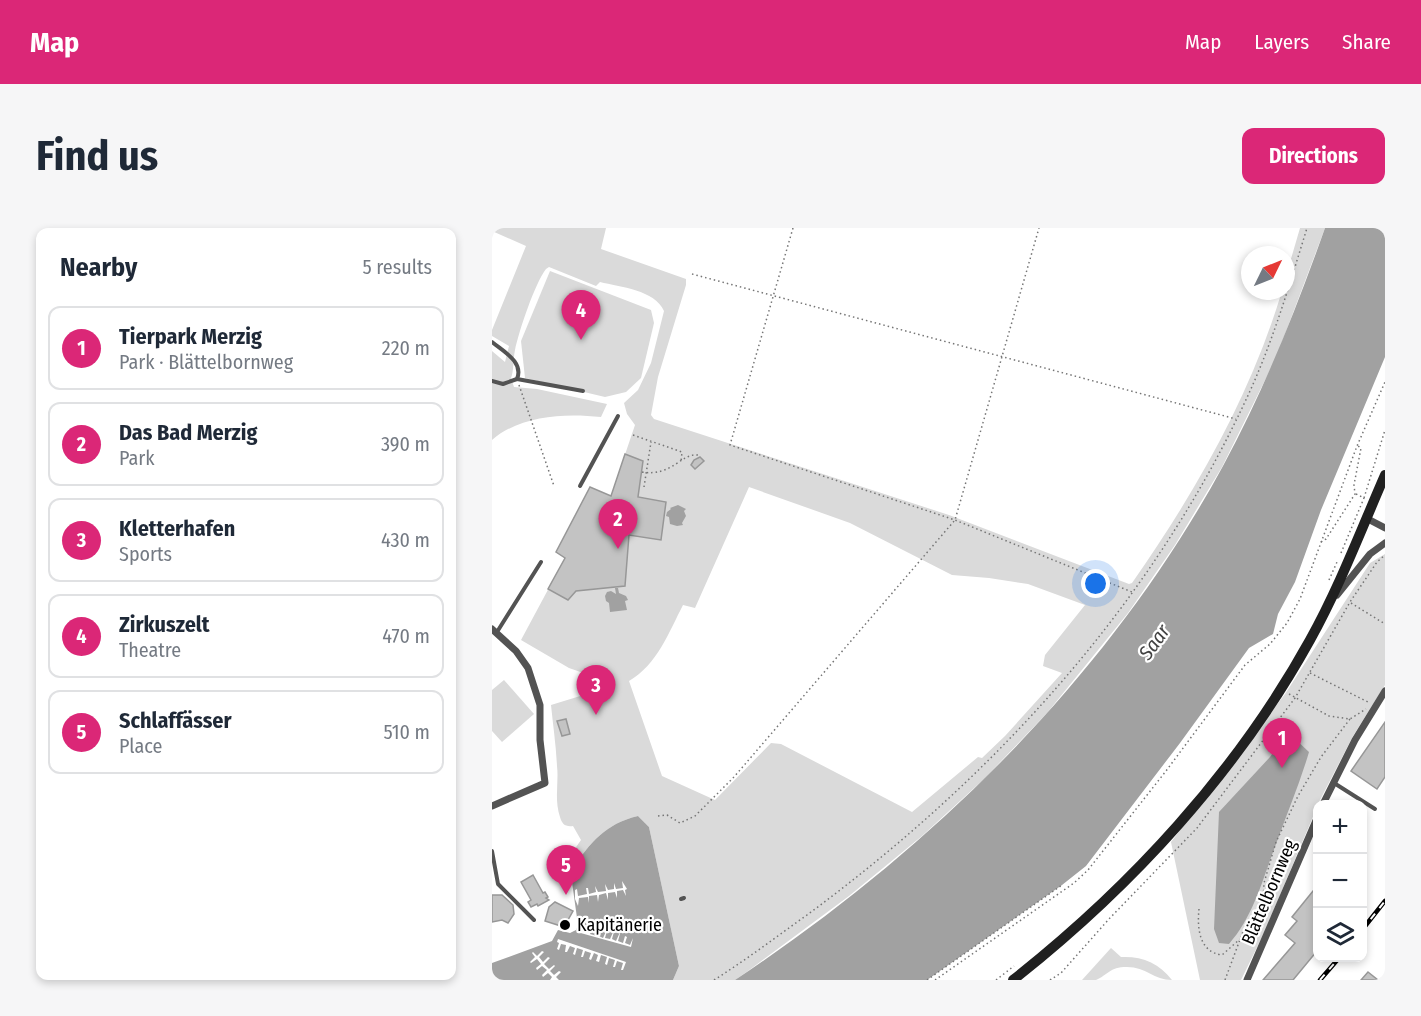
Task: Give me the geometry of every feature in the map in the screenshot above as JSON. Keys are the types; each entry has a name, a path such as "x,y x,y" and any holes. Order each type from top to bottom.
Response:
{"main road":[{"path":"1013,980 1072,931 1142,864 1217,777 1281,689 1323,615 1385,475"}],"street":[{"path":"1366,518 1385,528"},
{"path":"1323,615 1361,564 1385,543"},
{"path":"492,806 545,783 540,740 540,705 528,668 516,651 494,631"},
{"path":"1325,800 1355,740 1385,691"},
{"name":"Blättelbornweg","path":"1247,980 1313,825"}],"lane":[{"path":"492,342 517,363 519,370 517,380"},
{"path":"492,381 503,384 517,380 583,391"},
{"path":"580,486 618,417"},
{"path":"494,631 541,562"},
{"path":"1333,783 1375,809"},
{"path":"492,850 498,884 534,920"}],"path":[{"path":"793,228 730,445 955,520 1133,592"},
{"path":"658,816 667,815 680,823 694,816 726,784 955,520 1039,228"},
{"path":"714,980 743,962 844,887 909,835 969,781 1056,690 1133,592 1182,518 1221,450 1274,333 1307,228"},
{"path":"692,274 1236,419"},
{"path":"517,380 554,486"},
{"path":"935,980 1074,883 1088,870 1245,665 1270,644 1287,623 1300,599 1357,446 1385,382"},
{"path":"1325,588 1364,498 1385,430"},
{"path":"633,435 682,452 681,462"},
{"path":"644,487 651,441"},
{"path":"1321,543 1326,539 1355,494 1354,485 1361,448 1357,446"},
{"path":"642,472 665,471 692,454 698,455"},
{"path":"1355,494 1364,498"},
{"path":"1350,602 1385,624"},
{"path":"1225,980 1245,926 1263,905 1264,883 1276,842 1298,796 1321,757 1350,719 1372,704 1310,673"},
{"path":"1281,689 1329,716 1350,719"},
{"path":"927,980 1062,885"},
{"path":"1199,909 1197,924 1200,936 1204,946 1213,954 1222,955 1241,938"},
{"path":"996,980 1019,962"}],"shaded area":[{"path":"492,228 606,228 601,249 686,279 658,377 651,415 654,419 949,515 1129,584 1132,583 1178,514 1219,443 1254,369 1279,300 1295,300 1295,246 1300,228 1325,228 1276,358 1222,467 1175,545 1128,613 1047,713 985,778 922,836 849,896 735,980 673,980 679,966 649,827 638,816 616,824 600,835 572,869 569,850 574,850 581,840 573,826 563,823 558,810 557,758 551,705 590,693 589,675 569,668 521,640 565,558 556,552 590,487 611,496 635,425 627,414 624,403 638,390 651,363 664,311 653,298 645,294 600,282 596,286 549,267 546,269 532,296 514,353 511,378 514,387 537,389 607,404 601,417 573,415 544,418 516,425 492,440 492,351 505,362 509,346 492,336 492,330 526,246 492,231","holes":["749,487 850,523 952,575 1028,584 1085,605 1045,655 1043,666 1062,673 982,758 978,757 912,812 781,744 771,743 715,800 662,776 629,681 655,657 683,605 695,608"]},
{"path":"550,271 651,310 654,323 641,378 626,392 605,397 525,378 521,341"},
{"path":"1385,554 1385,685 1353,736 1320,800 1313,800 1313,817 1265,931 1241,980 1200,980 1171,842 1285,694 1370,563"},
{"path":"504,680 534,714 502,742 492,731 492,690"},
{"path":"1111,948 1121,957 1143,959 1156,965 1172,980 1160,978 1140,969 1121,967 1096,980 1082,980"}],"water":[{"name":"Saar","path":"1325,228 1385,228 1385,357 1321,510 1295,582 1278,614 1273,634 1249,648 1086,866 927,980 735,980 808,929 878,874 946,815 1010,753 1070,686 1126,616 1177,543 1238,437 1303,289"},
{"path":"678,505 686,509 684,511 686,516 683,525 677,526 670,524 669,517 666,516 670,508"},
{"path":"615,588 626,596 627,610 610,612 605,596 611,591 616,594"},
{"path":"1286,735 1293,737 1309,752 1251,909 1229,944 1219,943 1214,929 1219,812 1270,757"},
{"path":"638,816 649,827 679,966 673,980 492,980 492,963 552,941 558,930 570,933 576,930 578,925 572,869 600,835 626,819"}],"pier":[{"path":"622,881 627,889 625,890 626,896 623,890 617,891 617,898 615,892 608,893 608,900 606,893 599,895 598,902 597,895 589,896 589,903 588,897 579,898 578,906 575,890 577,889 578,896 587,894 586,888 589,894 596,892 595,886 598,892 606,891 605,884 608,890 614,889 614,883 616,889 623,888"},
{"path":"584,925 584,932 588,933 591,927 590,934 597,936 601,927 599,936 603,938 608,927 605,938 610,939 615,928 612,939 616,941 621,930 618,941 623,943 625,936 627,937 625,943 630,945 633,938 631,947 577,932 578,930 583,931"},
{"path":"558,939 626,962 623,970 621,970 623,963 617,961 613,967 615,960 609,958 607,965 605,964 607,957 601,955 599,962 596,961 598,955 594,953 591,960 589,959 591,953 585,951 581,957 583,950 577,948 575,955 573,954 575,948 570,946 565,952 566,945 561,944 559,950 557,949"},
{"path":"542,951 544,952 539,957 543,962 548,957 550,958 544,964 549,969 555,966 550,971 554,975 561,972 556,977 559,980 550,980 552,977 548,973 543,977 542,975 547,970 542,966 537,970 536,968 541,964 537,959 530,962 535,957 533,952 537,956"}],"building":[{"path":"625,454 643,461 638,497 666,502 661,540 629,535 625,586 576,591 568,600 548,589 565,558 556,552 590,487 611,496"},
{"path":"700,457 704,461 695,469 691,465"},
{"path":"566,719 570,734 562,736 557,721"},
{"path":"1385,722 1385,777 1377,789 1351,771"},
{"path":"533,875 549,900 531,907 528,902 531,900 521,882"},
{"path":"1313,891 1313,956 1293,980 1263,980 1295,943 1285,935 1297,921 1292,917"},
{"path":"492,895 502,895 513,905 514,914 508,923 502,920 492,922"},
{"path":"555,902 573,911 564,927 545,921 549,907"},
{"path":"1368,972 1378,980 1361,980"}],"railway":[{"path":"1367,924 1385,901"},
{"path":"1320,980 1336,962"}],"place":[{"name":"Zirkuszelt","path":"581,340"},
{"name":"Das Bad Merzig","path":"618,549"},
{"name":"Kletterhafen","path":"596,715"},
{"name":"Tierpark Merzig","path":"1282,768"},
{"name":"Schlaffässer","path":"566,895"},
{"name":"Kapitänerie","path":"565,925"}]}
